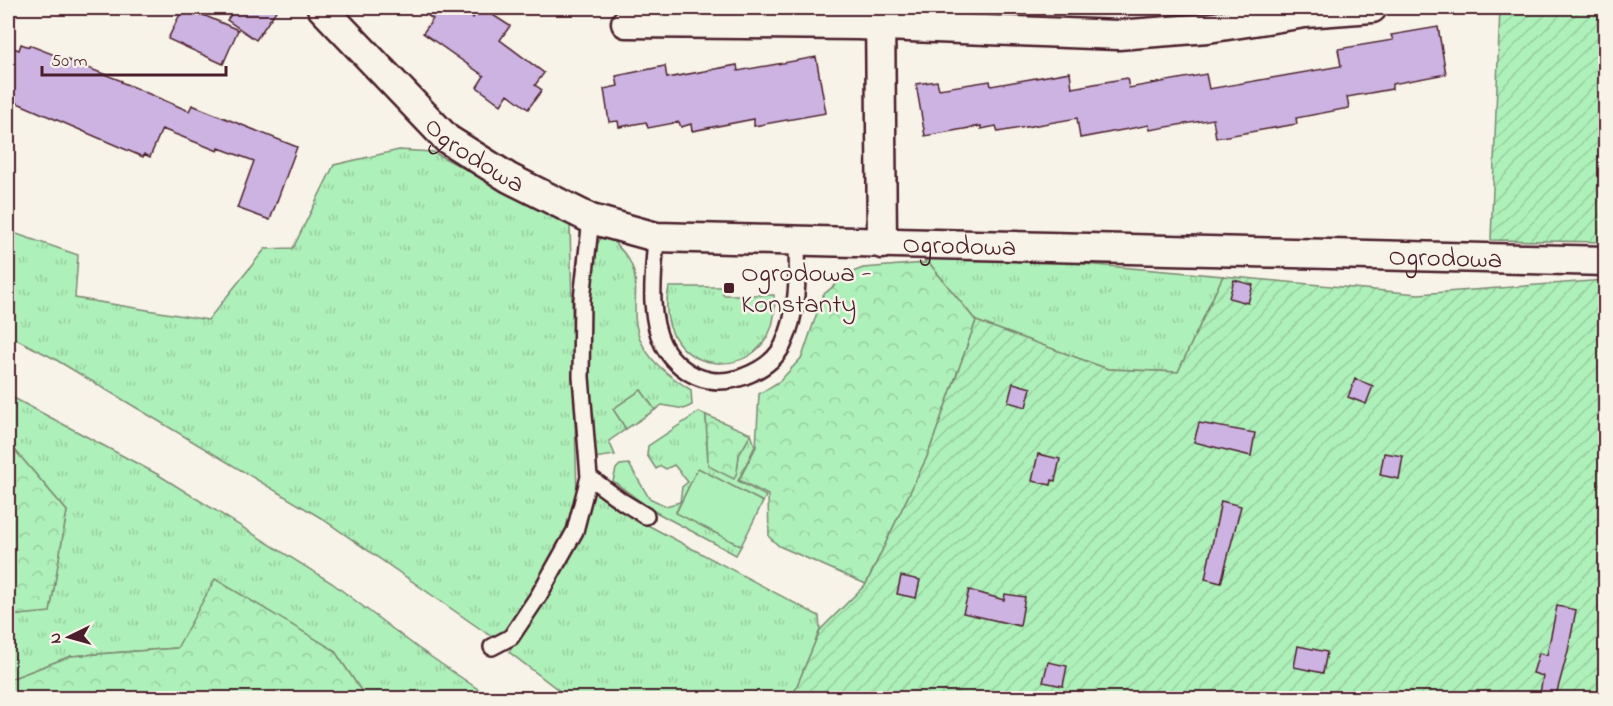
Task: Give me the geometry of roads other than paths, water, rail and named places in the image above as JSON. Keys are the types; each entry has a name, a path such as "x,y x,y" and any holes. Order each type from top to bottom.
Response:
{"street":[{"name":"Ogrodowa","path":"322,8 447,139 509,178 591,219 656,237 1605,261"},
{"path":"626,23 881,16 1118,35 1208,28 1305,10 1372,8"},
{"path":"881,16 882,244"}],"lane":[{"path":"492,647 511,637 539,595 575,531 589,477 580,377 582,299 591,219"},
{"path":"656,237 654,315 664,346 683,370 709,380 739,378 762,368 782,347 792,322 798,282 797,242"},
{"path":"589,477 646,516"}],"place":[{"name":"Ogrodowa - Konstanty","path":"729,288"}]}
